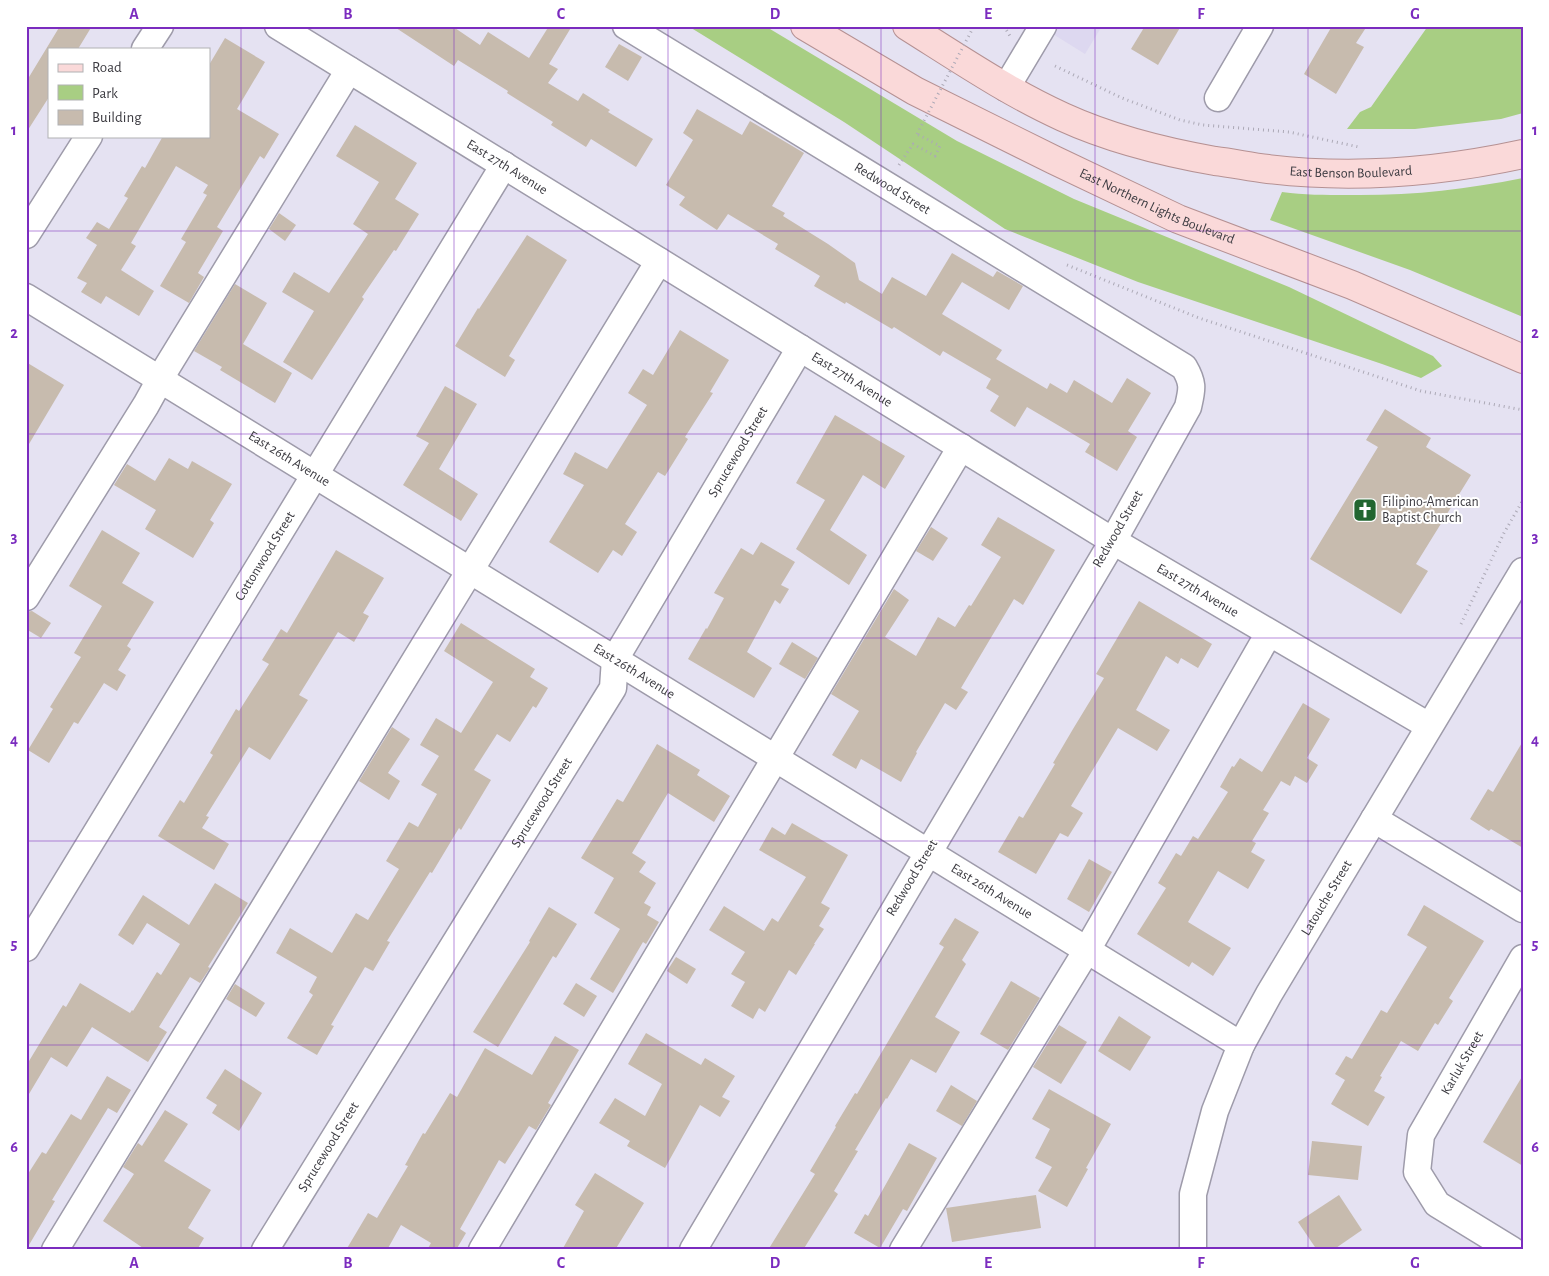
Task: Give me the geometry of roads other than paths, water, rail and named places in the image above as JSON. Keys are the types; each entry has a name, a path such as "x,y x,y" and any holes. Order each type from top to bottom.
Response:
{"main road":[{"name":"East Northern Lights Boulevard","path":"805,26 915,90 1169,215 1352,284 1523,359"},
{"path":"907,26 1006,88"},
{"name":"East Benson Boulevard","path":"1006,88 1064,117 1118,138 1179,154 1267,169 1317,173 1393,173 1483,162 1523,154"}],"street":[{"path":"146,48 160,26"},
{"name":"East 27th Avenue","path":"278,26 1113,541 1429,726"},
{"name":"Redwood Street","path":"626,26 1184,367 1191,379 1192,390 1188,407 1113,541 693,1250"},
{"path":"1006,88 1043,26"},
{"path":"1218,98 1260,26"},
{"path":"26,597 146,405 349,70"},
{"path":"26,235 88,138"},
{"name":"Cottonwood Street","path":"26,948 504,165"},
{"path":"55,1250 659,261"},
{"name":"East 26th Avenue","path":"26,297 1241,1045"},
{"name":"Sprucewood Street","path":"265,1250 613,688 615,659 800,348"},
{"path":"482,1250 961,447"},
{"name":"Latouche Street","path":"1191,1249 1193,1194 1215,1111 1241,1045 1269,994 1523,571"},
{"path":"904,1250 1087,950 1270,633"},
{"path":"1374,819 1523,909"},
{"name":"Karluk Street","path":"1512,1250 1437,1204 1416,1172 1421,1135 1523,958"}],"place":[{"name":"Filipino-American Baptist Church","path":"1365,510"}]}
